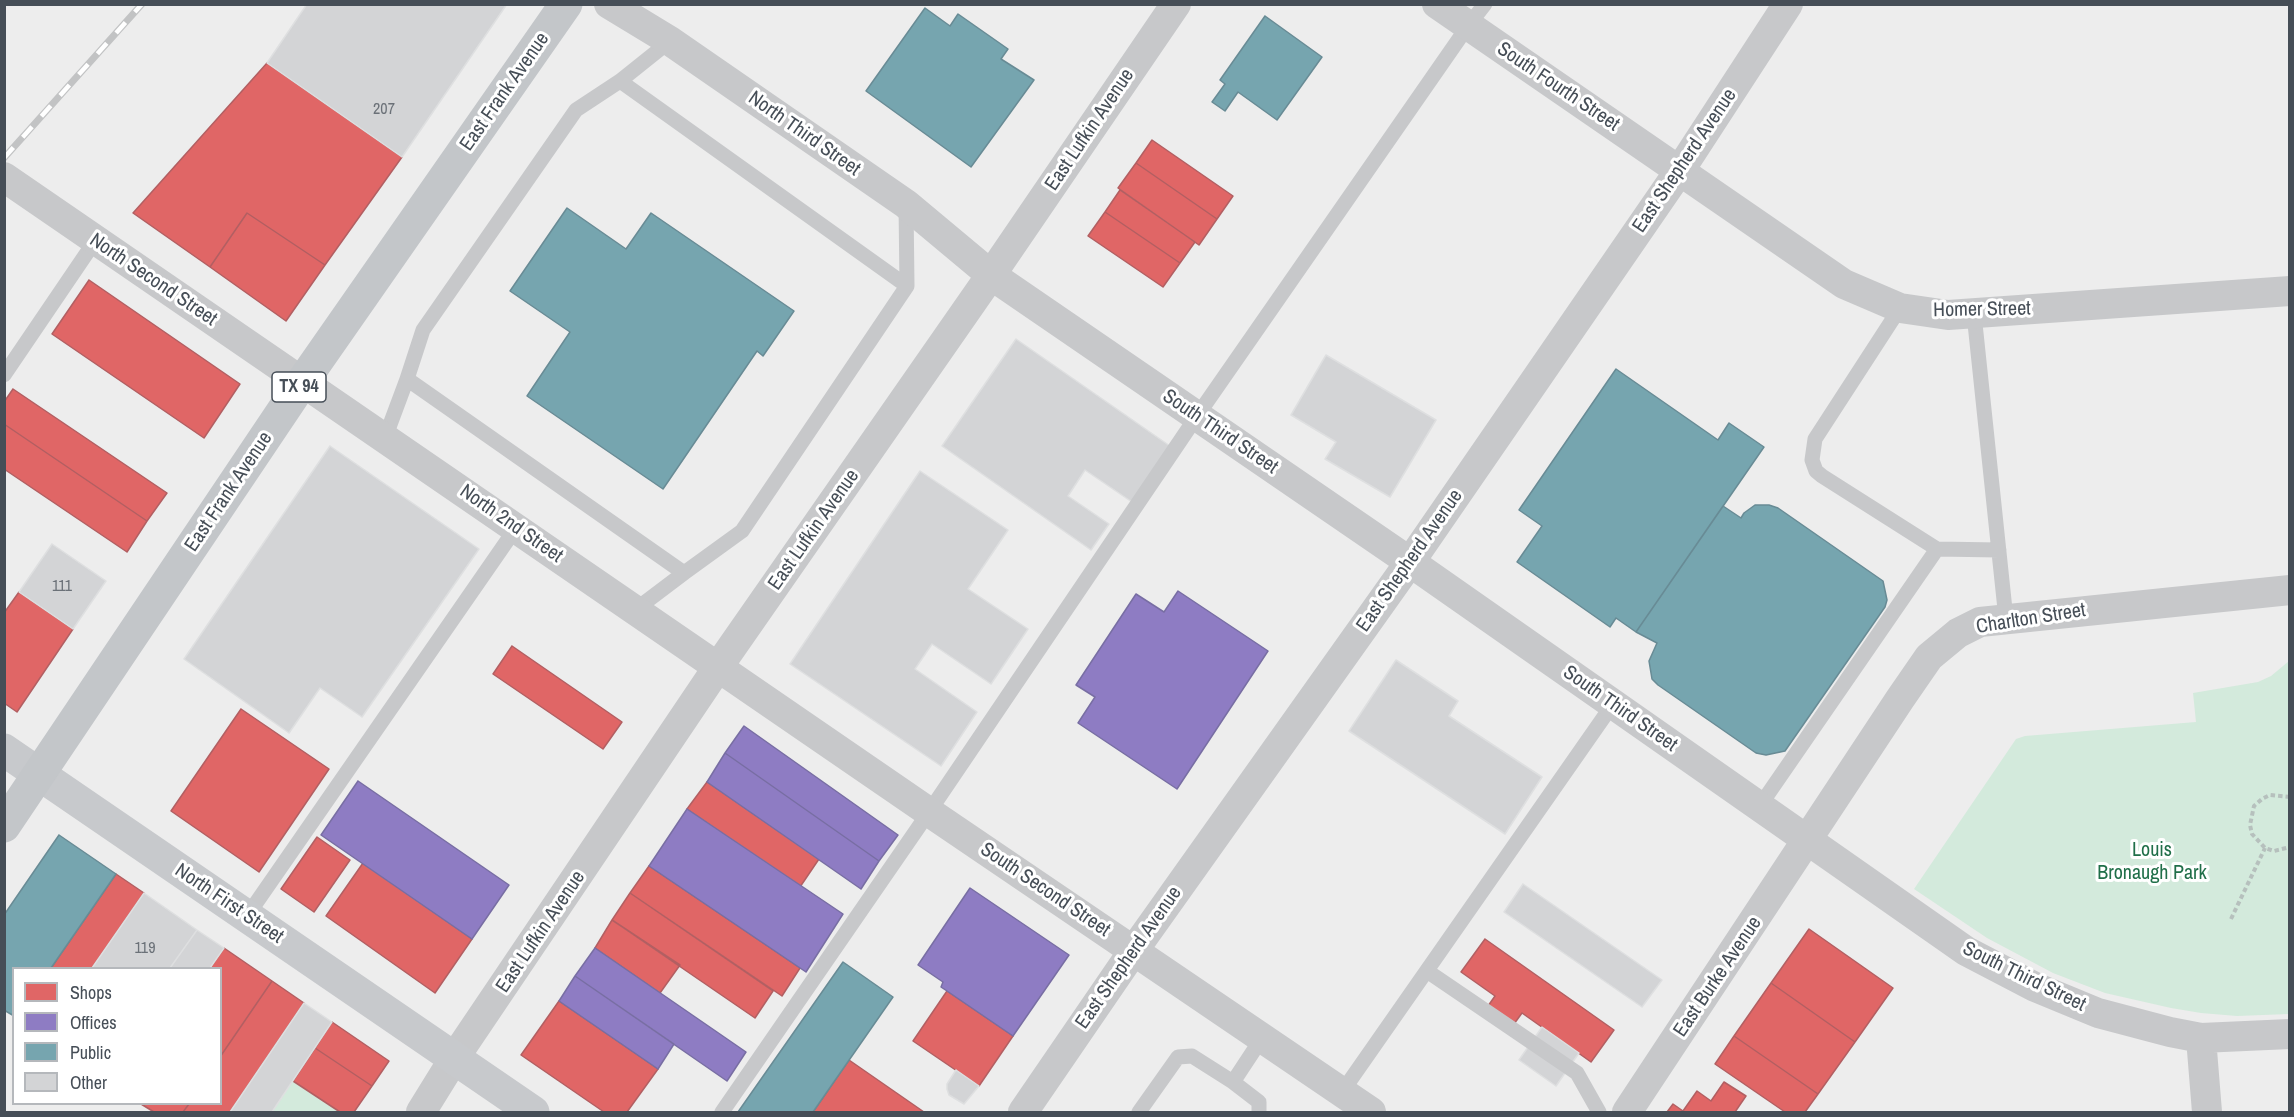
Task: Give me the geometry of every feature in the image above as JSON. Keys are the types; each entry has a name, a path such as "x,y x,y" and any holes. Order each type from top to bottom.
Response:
{"main road":[{"name":"East Frank Avenue","path":"40,775 303,381 566,4"},
{"name":"North First Street","path":"4,750 455,1057 533,1113"},
{"name":"TX 94","path":"4,826 40,775"}],"street":[{"name":"North Third Street","path":"609,4 670,41 906,204 991,276"},
{"name":"East Lufkin Avenue","path":"420,1113 455,1057 718,668 991,276 1176,4"},
{"name":"South Fourth Street","path":"1437,4 1476,15 1680,170"},
{"name":"East Shepherd Avenue","path":"1023,1113 1134,950 1410,562 1680,170 1788,4"},
{"name":"Homer Street","path":"1680,170 1844,284 1900,308 1948,315 1974,314 2289,291"},
{"name":"North Second Street","path":"4,177 303,381"},
{"name":"South Third Street","path":"991,276 1410,562 1966,951 2035,987 2098,1013 2201,1038 2289,1034"},
{"name":"North 2nd Street","path":"303,381 718,668"},
{"name":"Charlton Street","path":"1808,841 1929,657 1958,633 1980,622 2289,590"},
{"name":"South Second Street","path":"718,668 1371,1113"},
{"name":"East Burke Avenue","path":"1627,1113 1808,841"},
{"path":"2201,1038 2207,1113"}],"lane":[{"path":"722,1113 1197,416 1476,15"},
{"path":"385,438 423,330 576,110 620,81 670,41"},
{"path":"620,81 907,285"},
{"path":"635,610 742,531 907,285 906,204"},
{"path":"4,375 95,241"},
{"path":"1900,308 1815,439 1812,460 1816,471 1937,549 1999,550"},
{"path":"1974,314 2006,619"},
{"path":"407,378 684,573"},
{"path":"247,916 516,528"},
{"path":"1759,807 1937,549"},
{"path":"1342,1092 1613,704"},
{"path":"1427,971 1577,1073 1599,1113"},
{"path":"1233,1083 1262,1038"},
{"path":"1139,1113 1178,1057 1192,1056 1259,1101 1259,1113"}],"path":[{"path":"2289,797 2270,795 2254,806 2250,825 2252,834 2265,848 2274,850 2289,848"},
{"path":"2231,919 2265,848"}],"green space":[{"name":"Louis Bronaugh Park","path":"2289,661 2289,1014 2237,1016 2201,1013 2105,993 2053,973 1987,938 1914,889 2016,739 2025,736 2196,722 2193,693 2258,682 2271,676"},
{"path":"293,1081 340,1112 272,1112"}],"building: Shops":[{"path":"267,63 402,157 325,265 247,213 210,267 133,213"},
{"path":"1152,140 1233,196 1217,219 1136,163"},
{"path":"1136,163 1217,219 1199,245 1118,188"},
{"path":"1120,190 1195,242 1180,263 1105,212"},
{"path":"1105,212 1180,263 1163,287 1088,236"},
{"path":"247,213 325,265 286,321 210,267"},
{"path":"89,280 240,384 204,438 52,334"},
{"path":"13,389 167,493 147,521 4,424 4,402"},
{"path":"4,424 147,521 127,552 4,469"},
{"path":"19,592 73,629 17,712 4,703 4,613"},
{"path":"512,646 622,722 603,749 493,674"},
{"path":"241,709 329,769 259,872 171,811"},
{"path":"707,782 819,859 800,887 687,809"},
{"path":"317,837 350,860 314,912 281,889"},
{"path":"363,863 472,939 435,993 326,916"},
{"path":"649,866 800,968 782,996 630,893"},
{"path":"116,874 144,893 93,967 52,967"},
{"path":"630,893 773,991 755,1018 612,920"},
{"path":"612,920 680,965 660,993 595,948"},
{"path":"1809,929 1893,988 1855,1042 1771,983"},
{"path":"1485,939 1614,1030 1591,1062 1522,1013 1514,1024 1488,1006 1495,996 1461,972"},
{"path":"224,948 272,981 222,1054 222,967 211,967"},
{"path":"272,981 304,1003 230,1112 183,1112 188,1105 222,1105 222,1054"},
{"path":"1771,983 1855,1042 1818,1094 1734,1036"},
{"path":"947,991 1013,1036 979,1086 913,1041"},
{"path":"559,1001 658,1069 627,1112 604,1112 521,1055"},
{"path":"332,1022 389,1061 372,1086 315,1048"},
{"path":"1734,1036 1818,1094 1805,1112 1785,1112 1715,1064"},
{"path":"315,1048 372,1086 354,1112 340,1112 293,1081"},
{"path":"849,1060 924,1112 813,1112"},
{"path":"1724,1082 1746,1096 1735,1112 1667,1112 1673,1104 1683,1111 1697,1091 1711,1101"},
{"path":"143,1105 188,1105 183,1112 154,1112"}],"building: Offices":[{"path":"1178,591 1268,651 1177,789 1078,723 1095,697 1076,685 1136,594 1164,612"},
{"path":"744,726 898,835 879,861 725,753"},
{"path":"725,753 879,861 861,889 707,782"},
{"path":"358,781 509,885 472,939 321,835"},
{"path":"687,809 843,914 806,972 649,866"},
{"path":"970,888 1069,955 1013,1036 941,987 943,982 918,965"},
{"path":"595,948 746,1052 727,1081 575,976"},
{"path":"575,976 674,1044 658,1069 559,1001"}],"building: Public":[{"path":"925,8 950,26 958,14 1008,49 1001,59 1034,80 971,167 866,91"},
{"path":"1265,16 1322,57 1277,120 1238,92 1225,111 1212,102 1225,84 1220,80"},
{"path":"567,208 626,249 651,213 794,311 763,356 757,351 663,489 527,396 570,332 510,291"},
{"path":"1616,369 1718,440 1729,423 1764,447 1636,632 1616,618 1610,627 1517,562 1542,526 1519,510"},
{"path":"1755,505 1769,505 1778,508 1883,581 1887,600 1885,607 1785,751 1766,755 1756,753 1658,685 1652,679 1649,661 1657,643 1636,632 1723,506 1741,518"},
{"path":"59,835 116,874 52,967 12,967 12,1015 4,1010 4,915"},
{"path":"843,962 893,997 813,1112 738,1112"}],"building: Other":[{"path":"307,4 507,4 402,157 267,63"},
{"path":"1016,339 1170,446 1132,502 1085,470 1068,496 1109,524 1091,550 942,446"},
{"path":"1326,355 1436,420 1390,497 1325,459 1336,442 1291,415"},
{"path":"330,446 479,549 362,717 320,688 289,733 184,659"},
{"path":"920,471 1008,530 968,589 1028,629 991,684 932,644 915,669 977,712 941,766 790,664"},
{"path":"52,544 106,581 73,629 19,592"},
{"path":"1396,660 1458,701 1449,716 1542,777 1505,834 1349,731"},
{"path":"1523,884 1662,980 1642,1007 1504,912"},
{"path":"144,893 197,930 171,967 93,967"},
{"path":"197,930 224,948 211,967 171,967"},
{"path":"304,1003 332,1022 272,1112 230,1112"},
{"path":"1542,1027 1579,1053 1556,1086 1519,1060"},
{"path":"956,1070 979,1086 964,1104 949,1095 947,1089 947,1084"}],"railway":[{"path":"4,158 142,4"}]}
